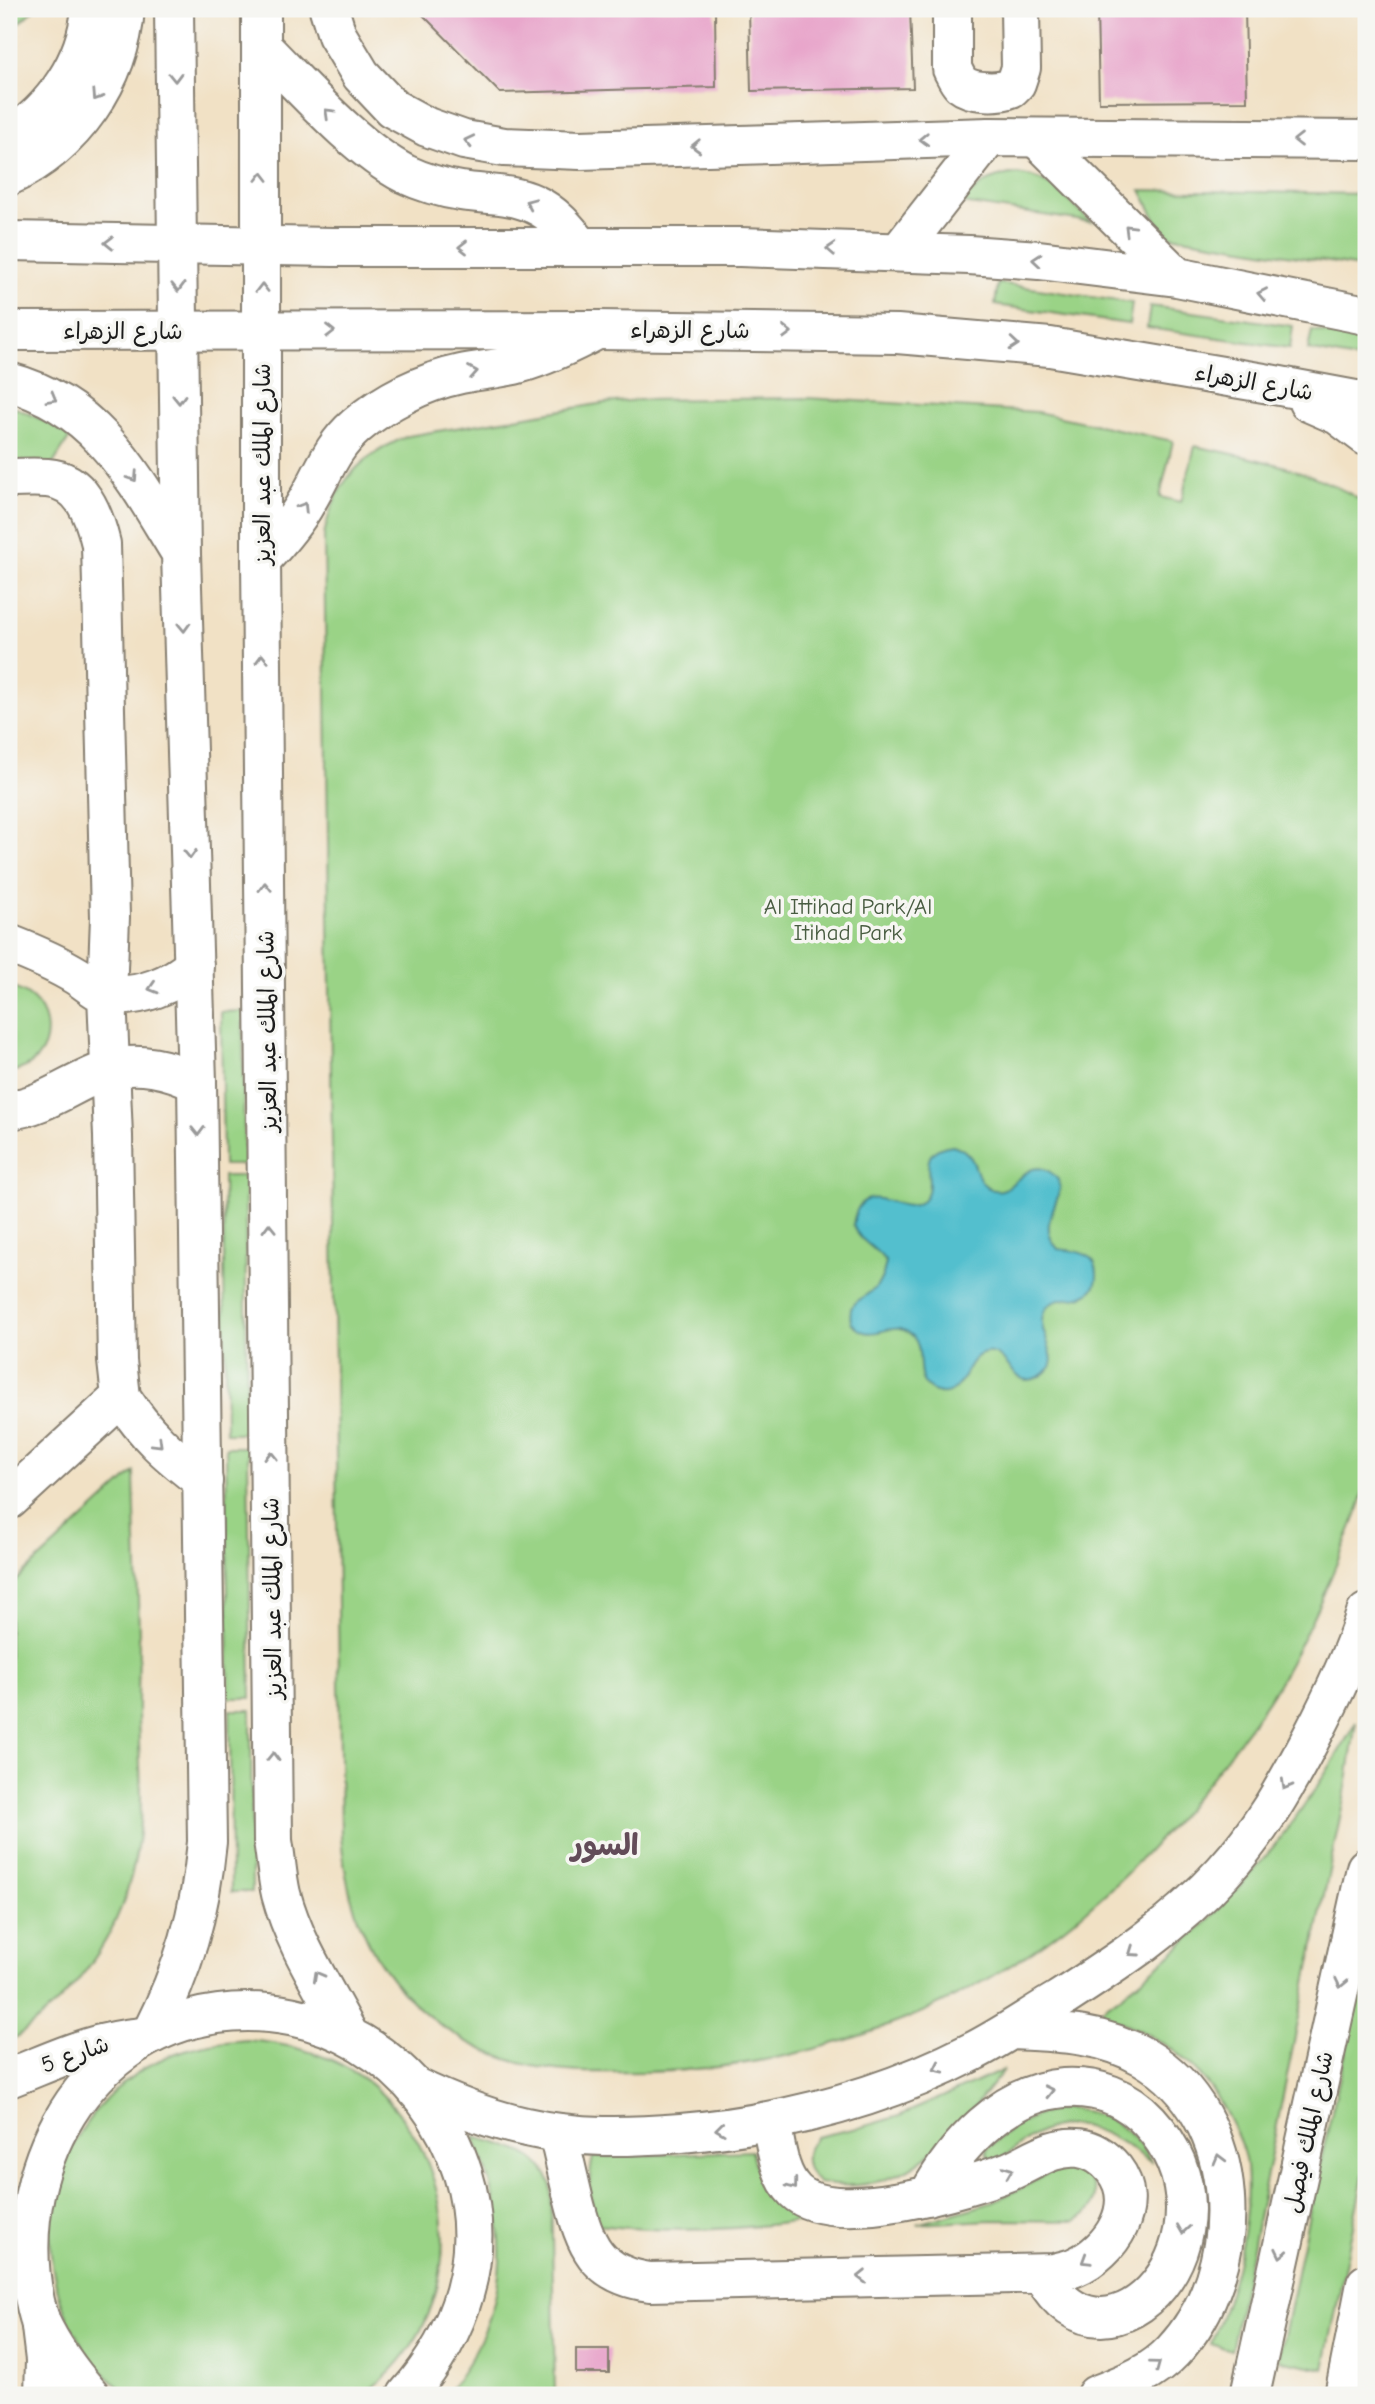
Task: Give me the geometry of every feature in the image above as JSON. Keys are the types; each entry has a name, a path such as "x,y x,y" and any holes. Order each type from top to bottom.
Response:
{"main road":[{"path":"9,137 38,115 68,79 90,23 91,9"},
{"path":"9,176 25,168 56,145 98,96 119,50 125,9"},
{"path":"147,2036 174,1985 192,1934 203,1882 207,1842 197,1082 181,554 174,9"},
{"name":"شارع الملك عبد العزيز","path":"261,9 261,560 273,1840 281,1894 289,1917 349,2036"},
{"path":"329,9 337,35 361,75 392,108 427,127 464,140 504,147 544,150 989,136 1366,140"},
{"path":"952,9 952,69 956,77 968,88 996,91 1011,88 1020,76 1020,9"},
{"path":"262,47 360,143 382,161 433,185 514,197 534,204 552,215 568,230 580,247"},
{"path":"899,252 989,136"},
{"path":"1037,138 1177,277"},
{"path":"9,241 740,247 899,252 1039,260 1177,277 1366,315"},
{"path":"1329,307 1366,307"},
{"path":"261,560 294,522 308,500 328,457 341,440 381,408 432,383 516,364 571,344 597,330"},
{"name":"شارع الزهراء","path":"9,331 597,330 897,334 1050,347 1366,402"},
{"path":"9,382 40,391 90,424 133,475 181,554"},
{"path":"1264,383 1338,415 1366,436"},
{"path":"9,478 50,477 72,486 87,503 96,522 101,544 110,917 107,995 113,1136 117,1361 121,1397 139,1424 158,1445 203,1481"},
{"path":"9,944 76,975 107,995 157,988 180,978 194,965"},
{"path":"9,1110 36,1104 109,1069 133,1066 156,1068 179,1073 197,1082"},
{"path":"9,1500 121,1397"},
{"path":"415,2087 489,2118 558,2133 590,2136 654,2135 719,2130 823,2110 922,2076 973,2051 1011,2030 1152,1938 1190,1906 1224,1871 1283,1792 1336,1690 1366,1613"},
{"path":"1306,1748 1339,1718 1366,1674"},
{"name":"شارع الملك فيصل","path":"1250,2395 1366,1868"},
{"path":"44,2395 45,2360 26,2288 24,2228 27,2198 44,2142 58,2116 82,2085 118,2053 178,2022 235,2012 265,2012 294,2017 322,2024 349,2036 395,2067 415,2087 447,2133 467,2187 472,2244 470,2273 454,2328 440,2353 407,2395"},
{"path":"1011,2030 1099,2038 1146,2058 1185,2091 1212,2134 1220,2158 1225,2183 1223,2240 1210,2293 1198,2317 1179,2344 1156,2367 1138,2378 1096,2395"},
{"name":"شارع 5","path":"9,2078 86,2047 111,2040 147,2036"},
{"path":"928,2196 944,2168 964,2142 986,2122 1011,2106 1039,2094 1069,2088 1102,2091 1123,2100 1142,2113 1157,2130 1180,2172 1185,2197 1185,2223 1180,2248 1170,2271 1145,2301 1120,2314 1105,2316 1081,2312 1060,2300 1042,2274"},
{"path":"558,2133 581,2230 589,2247 600,2261 631,2279 664,2281 1055,2273 1076,2267 1107,2245 1120,2224 1126,2202 1124,2188 1114,2169 1098,2155 1067,2147 1051,2150 991,2178 928,2196 892,2203 832,2206 818,2204 805,2199 787,2180 771,2122"},
{"path":"1344,2395 1366,2284"},
{"path":"26,2288 53,2347 90,2395"}],"green space":[{"path":"9,9 34,9 9,33"},
{"path":"1010,174 1024,175 1046,183 1091,222 962,203 983,184"},
{"path":"1141,190 1366,194 1366,268 1164,235"},
{"path":"998,283 1132,303 1129,324 995,305"},
{"path":"1150,306 1293,326 1290,348 1147,328"},
{"path":"1312,330 1366,341 1366,361 1308,350"},
{"name":"Al Ittihad Park/Al Itihad Park","path":"807,398 1037,412 1173,441 1160,497 1181,502 1195,446 1304,473 1366,503 1365,1485 1359,1508 1322,1598 1290,1663 1261,1711 1192,1802 1152,1847 1110,1890 1045,1943 968,1990 927,2010 875,2031 811,2050 745,2063 679,2071 573,2072 549,2069 520,2063 464,2040 415,2004 377,1957 363,1930 351,1896 344,1860 341,1836 324,535 335,500 352,473 376,452 408,436 604,403 639,400"},
{"path":"9,405 45,421 70,437 51,467 9,467"},
{"path":"9,987 25,993 37,1004 47,1031 45,1045 38,1058 26,1067 9,1072"},
{"path":"243,1011 244,1165 223,1165 221,1012"},
{"path":"223,1176 245,1176 247,1433 226,1433"},
{"path":"226,1447 248,1447 251,1698 229,1698"},
{"path":"134,1472 141,1802 138,1840 131,1875 121,1908 88,1968 39,2020 9,2042 9,1587"},
{"path":"230,1710 251,1710 252,1892 231,1892"},
{"path":"1356,1722 1346,1788 1231,2350 1211,2344 1233,2279 1243,2235 1247,2190 1245,2161 1240,2143 1219,2100 1206,2082 1176,2052 1139,2030 1097,2013 1175,1951 1243,1882 1303,1807"},
{"path":"1366,1962 1366,2162 1324,2369 1279,2360"},
{"path":"248,2040 318,2054 340,2064 374,2087 402,2118 423,2153 437,2192 443,2232 440,2273 429,2312 404,2356 365,2395 130,2395 106,2376 87,2352 71,2326 60,2298 51,2260 51,2221 58,2184 72,2148 92,2116 118,2088 149,2066 185,2050 209,2044"},
{"path":"1004,2070 947,2138 905,2171 880,2181 852,2186 819,2183 807,2167 806,2155 816,2137 899,2116"},
{"path":"1066,2108 1094,2114 1117,2124 1135,2140 1152,2163 1112,2137 1094,2129 1076,2126 1059,2126 1041,2132 1001,2160 989,2159 986,2150 1014,2127 1032,2117"},
{"path":"474,2137 509,2147 530,2157 546,2173 551,2184 555,2392 446,2395 468,2364 483,2333 494,2302 499,2270 500,2238 496,2205"},
{"path":"751,2151 754,2163 770,2193 786,2208 807,2220 702,2230 596,2225 590,2191 593,2157"},
{"path":"1071,2166 1088,2178 1095,2193 1091,2208 1075,2221 991,2220 917,2224 987,2204 1060,2167"}],"water":[{"path":"953,1145 968,1155 983,1184 997,1191 1011,1185 1032,1169 1041,1168 1058,1179 1060,1187 1049,1226 1051,1238 1058,1249 1090,1257 1096,1267 1097,1277 1092,1290 1080,1297 1052,1303 1043,1315 1042,1323 1052,1357 1047,1371 1030,1380 1022,1379 1000,1357 986,1353 972,1362 959,1384 946,1393 936,1392 923,1381 918,1347 909,1333 894,1329 865,1332 851,1322 850,1314 853,1304 875,1288 886,1262 856,1231 853,1225 857,1210 871,1199 909,1206 917,1204 929,1189 928,1162 931,1155 939,1149"}],"building":[{"path":"417,9 715,9 716,87 500,93"},
{"path":"749,9 910,9 913,88 751,91"},
{"path":"1097,9 1245,9 1247,101 1099,102"},
{"path":"576,2349 609,2349 609,2373 576,2373"}],"district":[{"name":"السور","path":"605,1845"}]}
